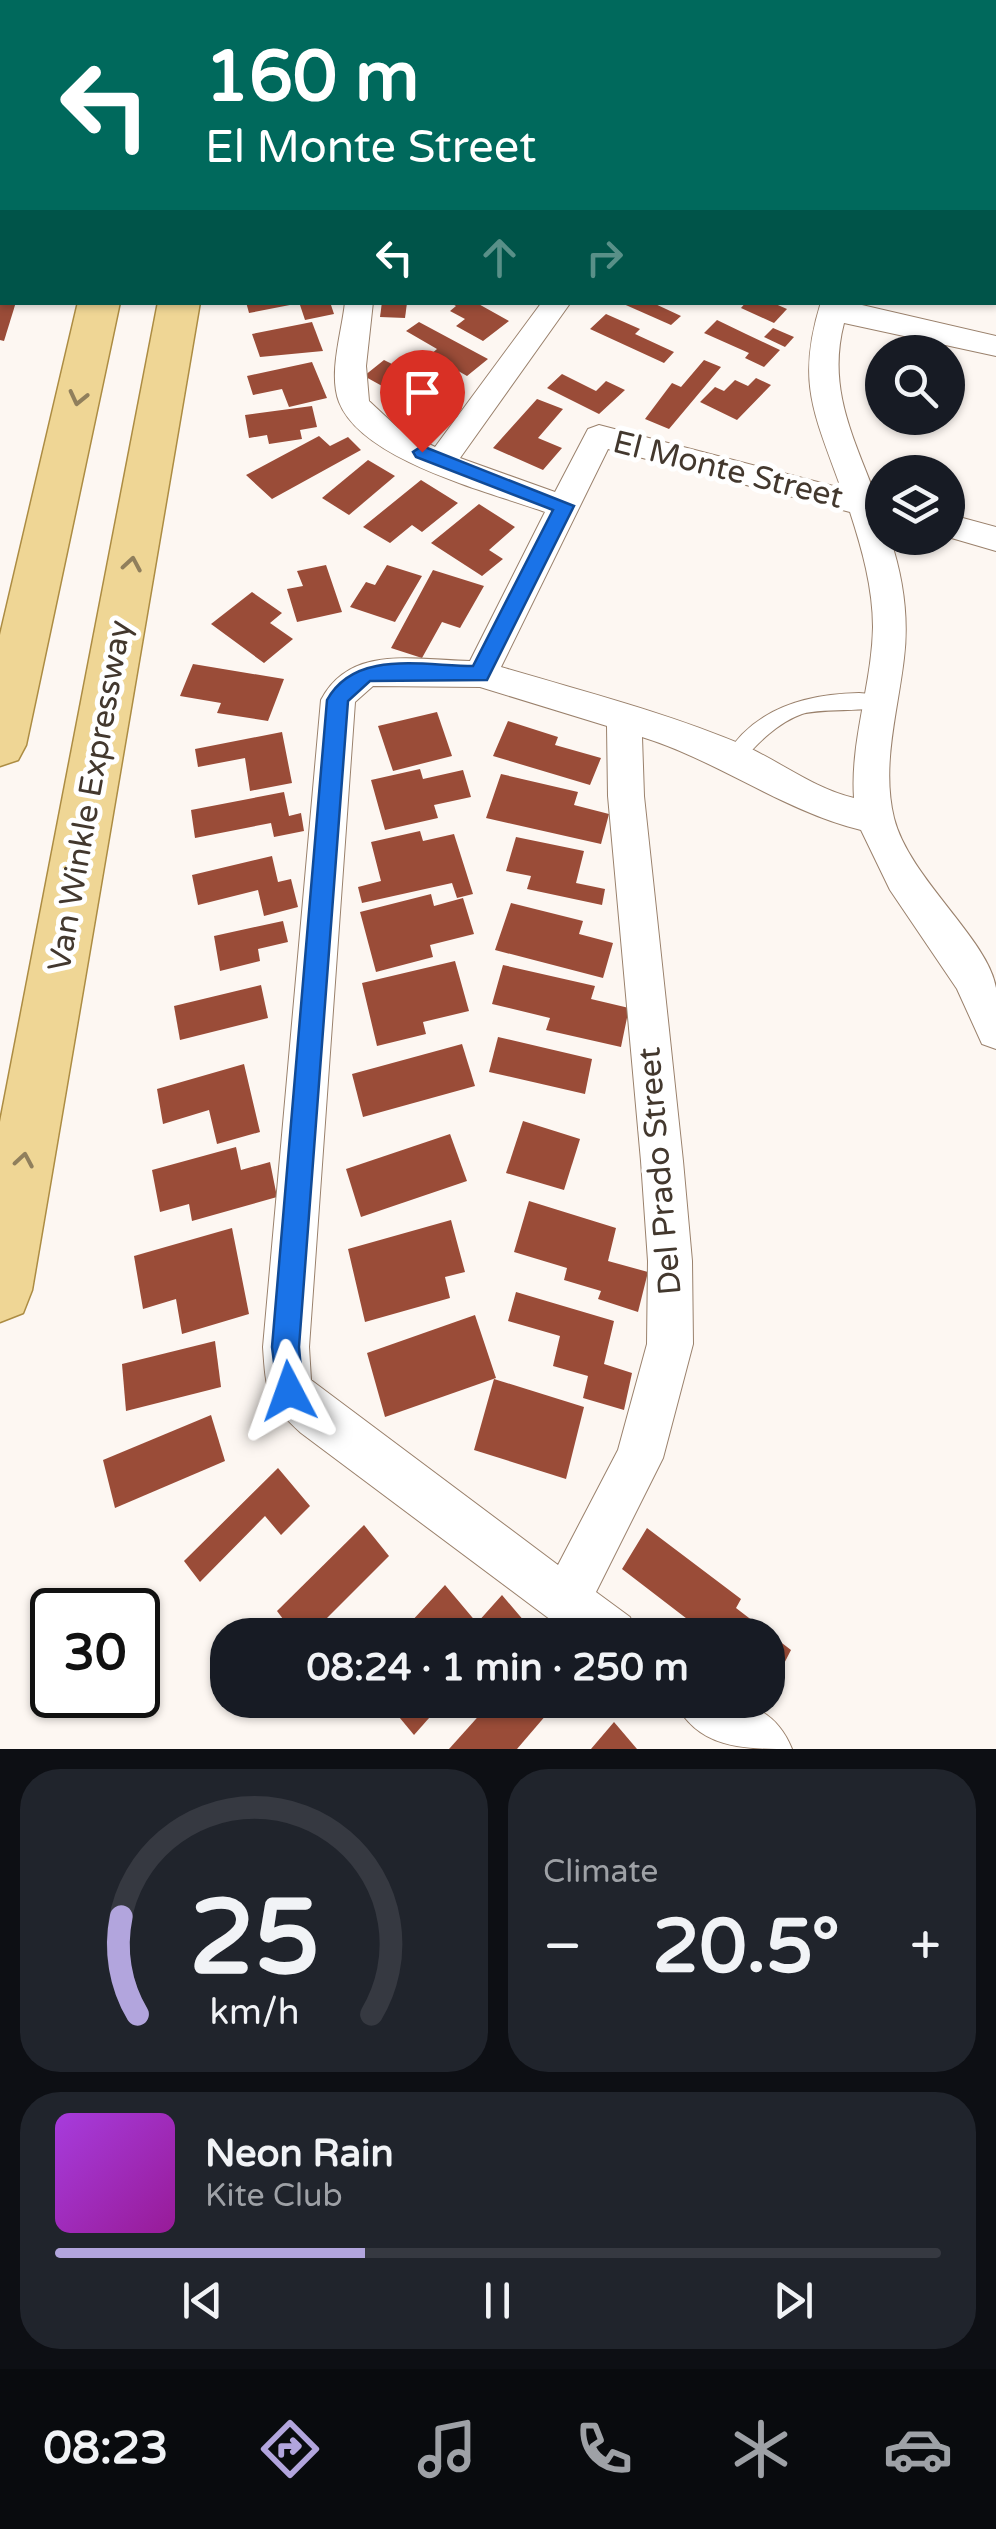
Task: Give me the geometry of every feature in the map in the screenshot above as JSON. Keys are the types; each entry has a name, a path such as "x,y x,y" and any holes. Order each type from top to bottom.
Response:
{"main road":[{"path":"0,745 99,305"},
{"name":"Van Winkle Expressway","path":"0,1290 178,305"}],"street":[{"path":"360,305 352,390 359,412 389,438 564,506"},
{"path":"442,460 555,305"},
{"path":"865,486 822,375 833,306 996,346"},
{"name":"El Monte Street","path":"480,674 600,436 865,505"},
{"path":"965,531 996,539"},
{"path":"880,555 889,605 872,782 875,818 904,876 970,974 996,1031"},
{"path":"588,1618 317,1418 289,1391 286,1370 338,700 349,684 367,673 480,674 734,758 820,806 875,818"},
{"name":"Del Prado Street","path":"565,1601 640,1458 670,1344 669,1244 626,796 624,719"},
{"path":"724,1718 766,1749"}],"lane":[{"path":"734,758 758,729 795,708 840,699 882,702"}],"building":[{"path":"0,305 15,305 4,341 0,340"},
{"path":"247,305 290,305 249,313"},
{"path":"300,305 331,305 334,314 305,320"},
{"path":"382,305 407,305 405,318 380,317"},
{"path":"480,305 509,321 483,341 456,326 465,319 450,311 456,306"},
{"path":"626,305 657,305 681,316 671,325"},
{"path":"778,305 787,309 774,323 741,308"},
{"path":"606,314 640,329 635,334 674,352 664,363 590,329"},
{"path":"717,320 780,350 764,367 745,358 749,353 704,333"},
{"path":"312,322 323,351 260,357 252,334"},
{"path":"419,322 488,359 467,376 430,355 437,349 406,331"},
{"path":"773,328 794,337 785,347 764,337"},
{"path":"384,360 400,368 408,362 459,389 431,413 364,376"},
{"path":"704,360 721,367 669,429 645,419 672,383 681,387"},
{"path":"312,362 327,398 289,407 282,389 253,395 247,376"},
{"path":"562,374 596,391 606,381 625,390 599,414 547,388"},
{"path":"756,378 771,385 737,420 700,402 715,387 724,391 735,380 748,386"},
{"path":"537,399 563,409 538,438 562,448 543,470 493,448"},
{"path":"312,406 317,427 300,430 302,439 269,444 267,435 249,438 245,415"},
{"path":"319,436 330,446 348,437 361,450 272,499 246,475"},
{"path":"368,460 395,476 349,515 322,498"},
{"path":"421,480 458,503 422,532 412,525 390,543 363,527"},
{"path":"479,504 515,527 489,550 503,559 482,576 431,543"},
{"path":"326,565 342,612 297,622 287,589 303,586 297,571"},
{"path":"387,565 422,576 395,622 350,607 366,582 375,585"},
{"path":"433,570 484,586 460,628 442,622 422,658 391,648"},
{"path":"252,592 282,613 270,623 293,639 264,663 211,624"},
{"path":"193,664 284,679 268,721 217,713 221,703 180,696"},
{"path":"437,712 452,756 393,771 378,726"},
{"path":"508,721 558,737 555,745 601,758 590,785 493,756"},
{"path":"282,732 292,783 250,791 245,758 198,767 195,749"},
{"path":"420,769 423,779 463,770 471,797 434,805 438,818 385,830 371,780"},
{"path":"501,774 578,792 574,805 609,814 601,844 486,818"},
{"path":"284,792 289,816 301,813 304,831 274,837 271,823 195,838 191,810"},
{"path":"420,831 423,841 454,834 473,894 457,898 452,883 362,903 358,887 381,881 371,842"},
{"path":"516,837 584,851 576,883 605,889 602,905 527,889 531,876 506,871"},
{"path":"272,856 278,882 291,879 298,907 264,916 258,890 198,905 192,875"},
{"path":"431,894 434,906 463,898 474,934 430,945 433,957 376,972 360,912"},
{"path":"511,903 583,921 579,934 613,943 603,978 495,950"},
{"path":"283,921 288,942 258,949 260,961 220,971 214,936"},
{"path":"455,961 469,1011 423,1022 426,1034 377,1046 362,983"},
{"path":"503,965 595,986 591,999 629,1008 621,1047 546,1030 550,1018 492,1004"},
{"path":"261,985 268,1018 180,1040 174,1006"},
{"path":"498,1037 592,1059 585,1094 489,1072"},
{"path":"462,1044 475,1086 363,1117 352,1074"},
{"path":"244,1064 260,1132 217,1144 209,1110 163,1124 157,1089"},
{"path":"523,1121 580,1139 564,1190 506,1173"},
{"path":"450,1134 467,1181 361,1217 346,1169"},
{"path":"236,1147 241,1170 270,1162 277,1197 192,1221 189,1204 160,1212 152,1170"},
{"path":"529,1201 616,1228 608,1261 648,1272 638,1312 598,1299 601,1291 564,1280 567,1268 514,1252"},
{"path":"451,1220 465,1272 445,1277 450,1298 365,1322 348,1249"},
{"path":"232,1228 249,1314 182,1334 176,1299 143,1309 134,1256"},
{"path":"516,1292 614,1321 604,1364 632,1373 624,1410 583,1398 588,1376 553,1366 560,1336 508,1321"},
{"path":"475,1315 496,1378 385,1417 367,1353"},
{"path":"215,1341 221,1387 126,1411 122,1364"},
{"path":"494,1379 584,1407 566,1479 474,1450"},
{"path":"211,1415 225,1461 115,1508 103,1460"},
{"path":"278,1468 310,1506 281,1535 265,1516 200,1582 184,1561"},
{"path":"364,1525 389,1556 327,1618 282,1618 277,1611"},
{"path":"647,1528 741,1599 736,1608 749,1618 686,1618 622,1569"},
{"path":"445,1585 473,1618 415,1618"},
{"path":"502,1595 522,1618 481,1618"},
{"path":"400,1718 429,1718 414,1735"},
{"path":"477,1718 544,1718 517,1749 449,1749"},
{"path":"614,1722 637,1749 591,1749"}],"route":[{"path":"289,1391 286,1347 335,709 341,691 367,673 480,674 564,506 422,452"}]}
